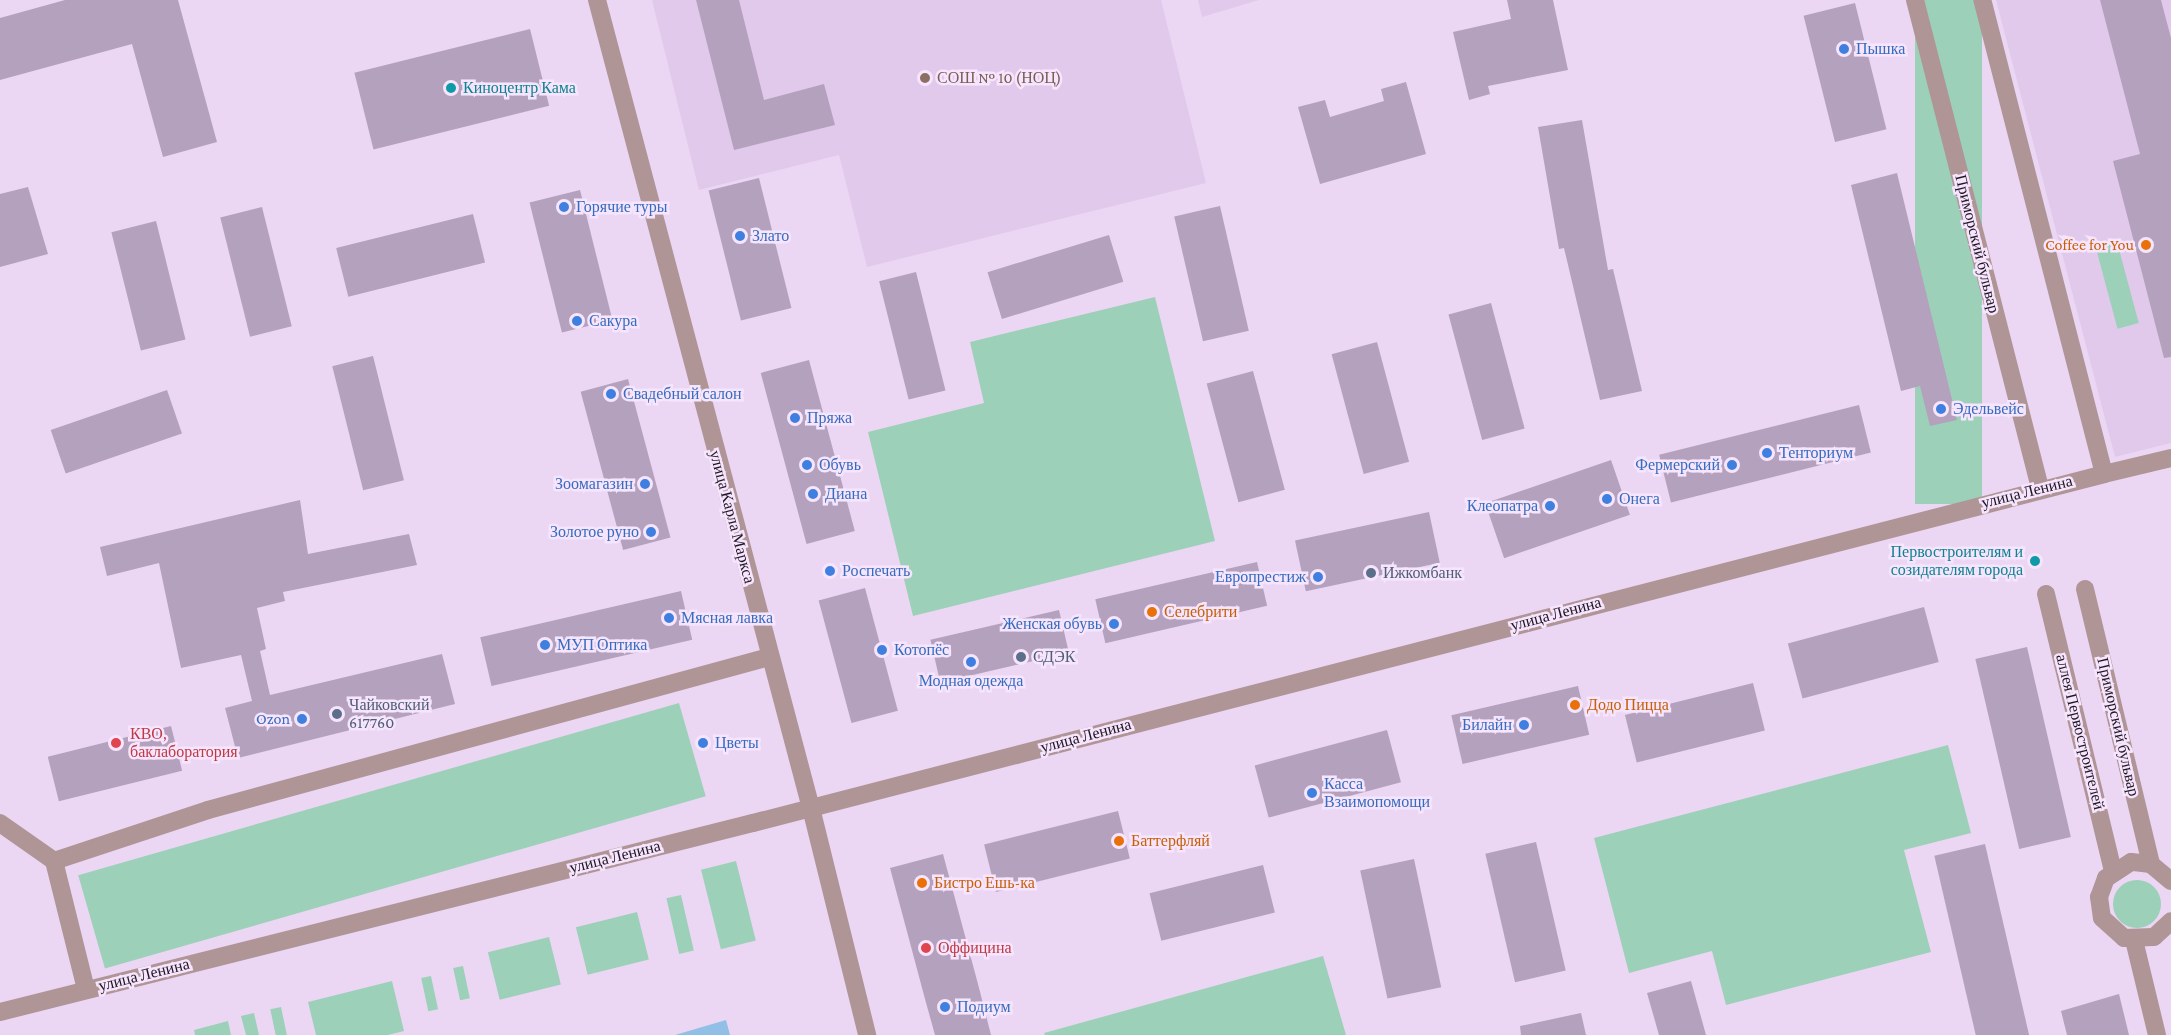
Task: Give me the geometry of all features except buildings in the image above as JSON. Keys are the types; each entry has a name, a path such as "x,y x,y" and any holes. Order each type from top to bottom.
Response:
{"street":[{"name":"улица Карла Маркса","path":"597,0 769,657 811,808 867,1035"},
{"name":"Приморский бульвар","path":"1915,0 2040,488"},
{"path":"1982,0 2104,474"},
{"name":"улица Ленина","path":"0,1012 811,808 2040,488 2171,458"},
{"name":"Приморский бульвар","path":"2085,589 2151,864"},
{"name":"аллея Первостроителей","path":"2046,594 2113,871"},
{"path":"54,861 208,810 769,657"},
{"path":"0,823 54,861 86,989"},
{"path":"2171,881 2151,864 2131,862 2113,871 2101,887 2099,908 2108,927 2134,940 2154,936 2171,923"},
{"path":"2134,940 2157,1035"}],"shaded area":[{"name":"СОШ № 10 (НОЦ)","path":"652,0 1161,0 1206,183 867,267 839,155 699,190"},
{"path":"1198,0 1259,0 1202,17"},
{"path":"1996,0 2171,0 2171,443 2115,457"}],"green space":[{"path":"1915,0 1982,0 1982,504 1915,504"},
{"path":"2116,238 2139,323 2118,329 2095,244"},
{"path":"1155,297 1215,541 913,616 868,432 984,403 970,342"},
{"path":"679,703 706,796 105,969 78,875"},
{"path":"1948,745 1971,833 1904,850 1931,952 1726,1005 1712,951 1629,973 1594,838"},
{"path":"736,861 756,941 721,949 701,870"},
{"path":"2137,880 2154,887 2161,904 2154,921 2137,928 2120,921 2113,904 2120,887"},
{"path":"681,895 694,951 679,954 666,898"},
{"path":"637,912 649,960 588,975 576,927"},
{"path":"549,937 561,985 500,1000 488,952"},
{"path":"1323,956 1346,1035 1045,1035 1044,1033"},
{"path":"463,966 470,998 460,1000 453,968"},
{"path":"431,976 438,1009 428,1011 421,978"},
{"path":"392,981 404,1031 388,1035 316,1035 308,1002"},
{"path":"281,1007 287,1035 276,1035 270,1009"},
{"path":"254,1013 259,1035 246,1035 241,1016"},
{"path":"228,1021 231,1035 195,1035 194,1030"}],"water":[{"path":"726,1020 730,1035 675,1035"}],"place":[{"name":"Пышка","path":"1844,49"},
{"name":"СОШ № 10 (НОЦ)","path":"925,78"},
{"name":"Киноцентр Кама","path":"451,88"},
{"name":"Горячие туры","path":"564,207"},
{"name":"Злато","path":"740,236"},
{"name":"Coffee for You","path":"2146,245"},
{"name":"Сакура","path":"577,321"},
{"name":"Свадебный салон","path":"611,394"},
{"name":"Эдельвейс","path":"1941,409"},
{"name":"Пряжа","path":"795,418"},
{"name":"Тенториум","path":"1767,453"},
{"name":"Обувь","path":"807,465"},
{"name":"Фермерский","path":"1732,465"},
{"name":"Зоомагазин","path":"645,484"},
{"name":"Диана","path":"813,494"},
{"name":"Онега","path":"1607,499"},
{"name":"Клеопатра","path":"1550,506"},
{"name":"Золотое руно","path":"651,532"},
{"name":"Первостроителям и созидателям города","path":"2035,561"},
{"name":"Роспечать","path":"830,571"},
{"name":"Ижкомбанк","path":"1371,573"},
{"name":"Европрестиж","path":"1318,577"},
{"name":"Селебрити","path":"1152,612"},
{"name":"Мясная лавка","path":"669,618"},
{"name":"Женская обувь","path":"1114,624"},
{"name":"МУП Оптика","path":"545,645"},
{"name":"Котопёс","path":"882,650"},
{"name":"СДЭК","path":"1021,657"},
{"name":"Модная одежда","path":"971,662"},
{"name":"Додо Пицца","path":"1575,705"},
{"name":"Чайковский 617760","path":"337,714"},
{"name":"Ozon","path":"302,719"},
{"name":"Билайн","path":"1524,725"},
{"name":"КВО, баклаборатория","path":"116,743"},
{"name":"Цветы","path":"703,743"},
{"name":"Касса Взаимопомощи","path":"1312,793"},
{"name":"Баттерфляй","path":"1119,841"},
{"name":"Бистро Ешь-ка","path":"922,883"},
{"name":"Оффицина","path":"926,948"},
{"name":"Подиум","path":"945,1007"}]}
